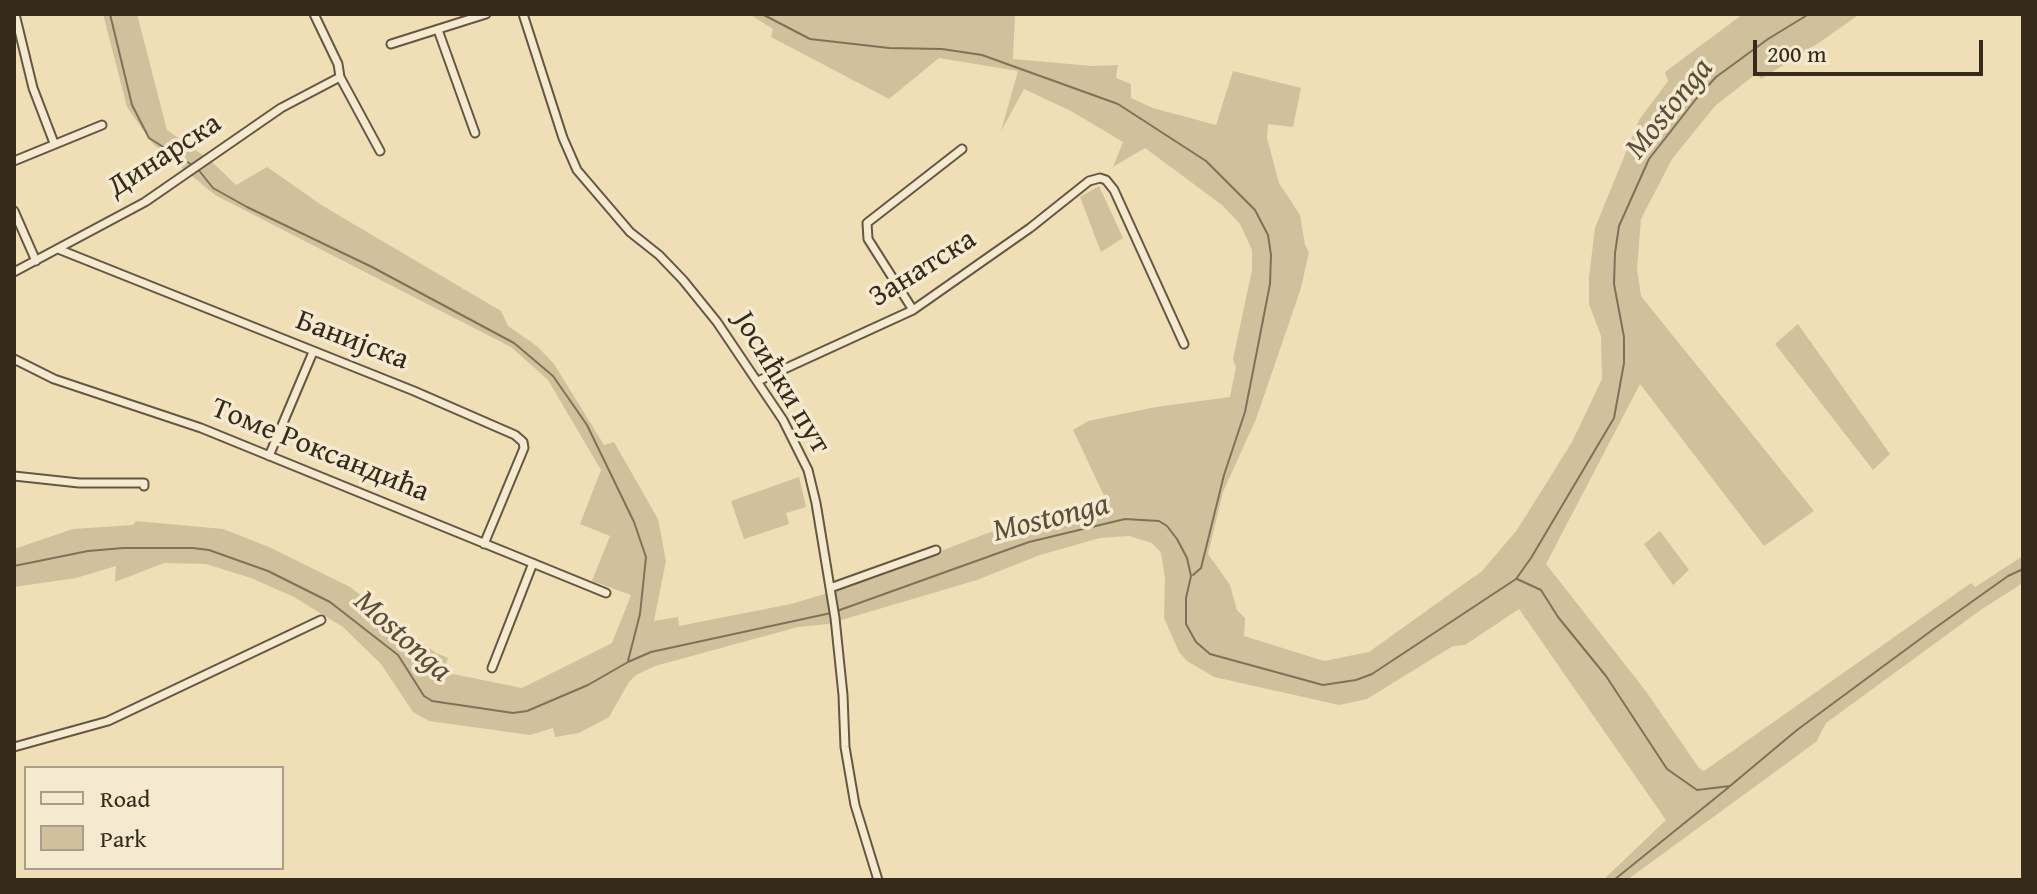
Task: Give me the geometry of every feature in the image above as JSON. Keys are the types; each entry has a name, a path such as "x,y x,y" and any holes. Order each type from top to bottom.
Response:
{"street":[{"path":"15,14 33,88 54,143"},
{"path":"314,14 338,64 340,77 380,151"},
{"path":"391,44 486,14"},
{"name":"Јосићки пут","path":"523,14 563,138 577,170 630,232 659,255 694,292 783,420 808,470 835,618 845,747 855,805 878,880"},
{"path":"438,30 475,133"},
{"name":"Динарска","path":"14,272 145,202 281,108 340,77"},
{"path":"14,161 102,125"},
{"path":"913,310 868,239 867,223 962,149"},
{"name":"Занатска","path":"758,381 913,310 1030,228 1089,181 1100,178 1114,190 1184,344"},
{"path":"14,211 36,261"},
{"name":"Банијска","path":"58,249 414,391 515,435 523,442 524,448 484,544"},
{"path":"269,456 313,352"},
{"name":"Томе Роксандића","path":"14,359 54,379 201,428 606,593"},
{"path":"14,476 79,483 132,482 144,483 144,486"},
{"path":"830,591 936,550"},
{"path":"492,668 533,563"},
{"path":"14,747 108,721 321,620"}],"green space":[{"path":"103,14 137,14 167,130 210,160 236,185 267,167 323,206 501,311 508,326 537,346 554,364 604,445 614,442 658,519 666,561 654,621 678,617 679,626 791,604 841,589 996,530 1108,504 1073,430 1088,421 1156,407 1230,397 1236,367 1233,359 1252,270 1252,250 1240,224 1222,205 1145,148 1113,167 1123,142 1071,111 1024,89 1001,131 1018,71 939,58 889,99 771,37 773,29 749,14 1015,14 1013,59 1092,66 1118,65 1116,78 1131,84 1131,98 1153,108 1216,125 1233,71 1301,88 1293,127 1268,124 1267,138 1279,183 1300,215 1309,252 1301,288 1256,419 1223,492 1208,554 1230,585 1237,610 1245,618 1244,636 1324,661 1369,652 1482,571 1517,530 1572,442 1602,379 1601,336 1589,304 1595,228 1639,120 1668,81 1665,72 1743,14 1860,14 1761,79 1757,73 1715,106 1672,159 1641,219 1637,269 1641,296 1814,511 1764,546 1640,384 1546,564 1704,771 1971,583 1975,587 2023,556 2023,583 1982,609 1826,723 1816,742 1627,880 1603,880 1666,820 1519,609 1465,645 1453,646 1367,699 1339,705 1214,677 1187,661 1179,652 1164,618 1165,578 1161,553 1152,543 1129,536 1100,538 1040,555 977,580 828,624 798,627 655,666 629,682 609,717 579,733 555,737 553,728 530,735 429,721 413,712 381,664 343,627 294,597 251,578 206,564 164,563 115,582 116,566 76,578 14,587 14,549 73,529 133,525 136,521 223,529 269,547 350,587 436,653 448,658 443,672 522,688 612,643 631,595 592,581 610,536 580,524 601,470 548,380 511,347 215,195 152,143 127,107"},
{"path":"1099,186 1123,238 1101,252 1080,197"},
{"path":"1798,324 1890,454 1873,470 1775,344"},
{"path":"799,477 806,507 786,513 789,524 744,539 731,501"},
{"path":"1660,531 1689,570 1673,585 1644,544"}],"waterway":[{"path":"110,14 132,105 149,138 192,165"},
{"path":"762,14 810,39 982,55 1118,104 1206,161 1255,210 1268,235 1270,284 1245,412 1224,475 1201,568 1193,575"},
{"name":"Mostonga","path":"837,611 1029,542 1125,519 1159,521 1177,539 1187,558 1191,576 1186,598 1186,624 1196,642 1210,654 1323,685 1372,674 1516,579 1531,558 1614,418 1624,363 1624,337 1614,284 1615,253 1619,226 1649,159 1716,77 1809,14"},
{"path":"197,168 213,188 372,267 514,343 553,376 587,425 634,522 646,557 640,614 628,661"},
{"name":"Mostonga","path":"14,566 88,551 123,548 209,550 268,571 330,602 398,655 424,696 432,701 513,713 527,711 588,685 651,652 831,613"},
{"path":"1517,579 1541,590 1558,617 1606,676 1667,769 1697,790 1730,786 1797,730 1935,628 2008,576 2023,569"},
{"path":"1614,880 1729,787"}]}
